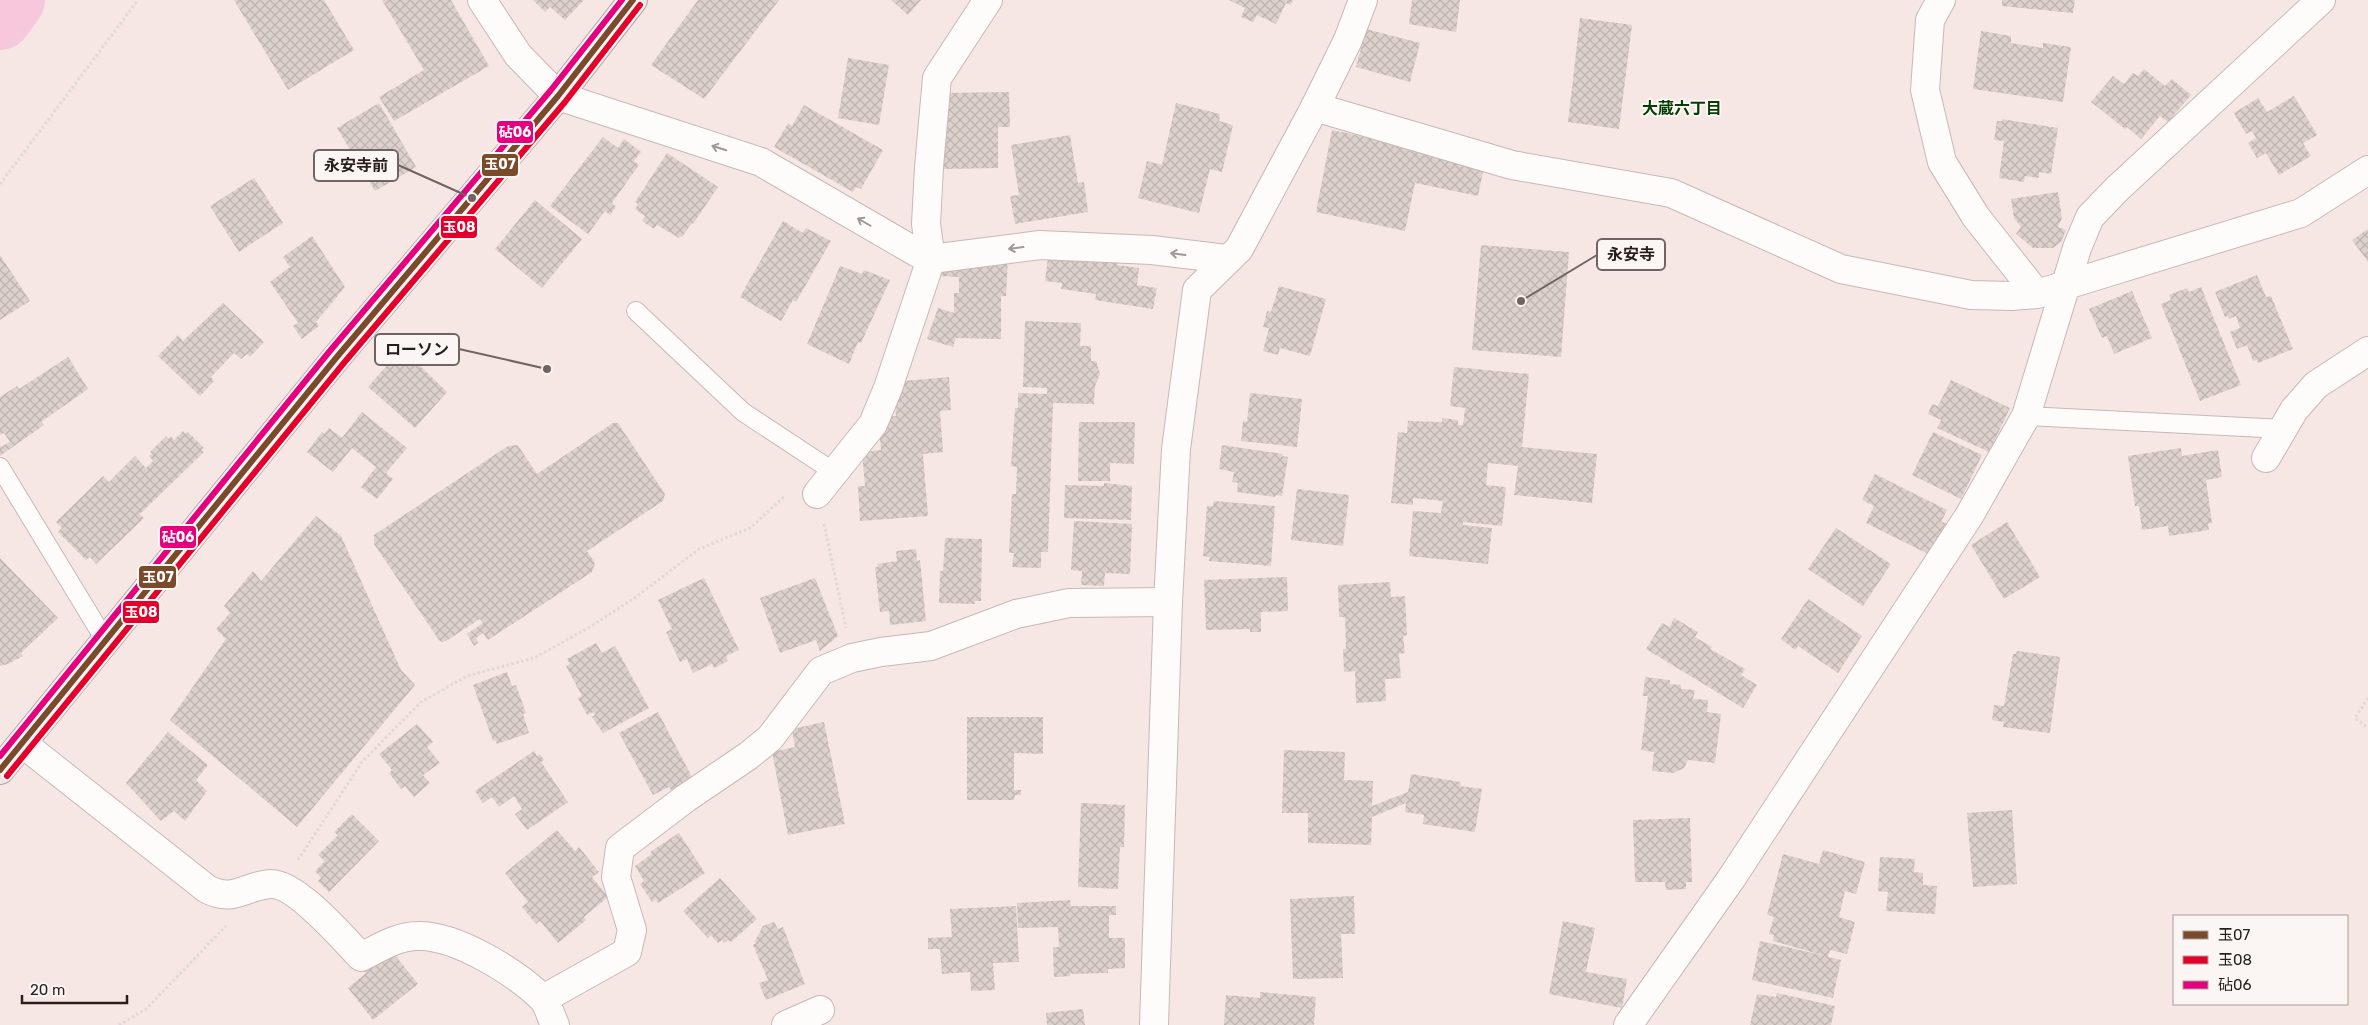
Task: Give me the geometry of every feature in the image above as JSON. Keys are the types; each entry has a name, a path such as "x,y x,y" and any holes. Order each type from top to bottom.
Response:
{"main road":[{"path":"0,770 336,358 558,96 632,0"}],"street":[{"path":"482,0 518,55 558,96 761,162 931,259 1040,245 1152,250 1226,259"},
{"path":"818,494 826,466 872,424 888,388 931,259 926,224 937,78 988,0"},
{"path":"1154,1025 1168,602 1176,449 1197,290 1226,259 1239,249 1316,107 1348,40 1363,0"},
{"path":"1941,0 1930,20 1925,90 1942,162 1976,217 2037,294"},
{"path":"1628,1025 1731,879 1969,516 2026,416 2077,248 2090,217 2117,189 2321,0"},
{"path":"1316,107 1512,165 1670,193 1841,269 1971,295 2012,296 2037,294 2301,213 2368,170"},
{"path":"2266,458 2294,410 2316,385 2368,351"},
{"path":"543,999 626,952 632,930 616,877 620,848 686,798 748,756 770,738 822,671 852,658 881,652 932,646 1016,614 1069,604 1168,602"},
{"path":"22,743 207,890 219,896 229,896 270,884 284,886 317,911 361,958 392,941 418,936 446,941 473,951 500,965 543,999 555,1025"},
{"path":"786,1025 820,1010"}],"lane":[{"path":"636,310 743,412 826,466"},
{"path":"2026,416 2284,428"},
{"path":"0,467 106,640"}],"path":[{"path":"0,184 138,0"},
{"path":"270,884 294,866 362,762 421,702 467,676 534,658 590,627 636,597 699,549 750,528 807,477 826,466"},
{"path":"818,494 852,658"},
{"path":"2368,698 2356,718 2368,728"},
{"path":"119,1025 146,1010 230,922"}],"building":[{"path":"234,0 324,0 354,50 288,90"},
{"path":"382,0 451,0 489,66 394,121 379,97 424,70"},
{"path":"533,0 584,0 565,20 550,7 545,12"},
{"path":"698,0 779,0 704,99 651,65"},
{"path":"891,0 921,0 908,15"},
{"path":"1229,0 1293,0 1290,5 1286,3 1276,24 1257,15 1253,22 1241,17 1245,8"},
{"path":"1412,0 1460,0 1456,32 1409,24"},
{"path":"2002,0 2075,0 2073,13 2002,6"},
{"path":"1580,18 1632,25 1619,129 1568,122"},
{"path":"1366,29 1420,43 1410,82 1356,67"},
{"path":"1981,31 2011,36 2011,43 2043,48 2043,43 2071,47 2063,102 1973,89"},
{"path":"848,58 889,65 879,125 838,118"},
{"path":"2144,69 2165,86 2172,79 2191,95 2168,122 2160,116 2141,139 2091,102 2113,76 2124,84 2133,73 2138,76"},
{"path":"1009,92 1010,127 998,127 998,168 944,169 942,93"},
{"path":"2294,96 2317,135 2303,143 2311,156 2279,175 2266,153 2257,158 2248,143 2256,138 2252,131 2246,134 2234,113 2258,98 2267,112"},
{"path":"379,103 416,167 375,191 337,128"},
{"path":"1176,103 1220,114 1219,121 1233,125 1222,172 1210,169 1199,213 1138,198 1147,161 1162,165"},
{"path":"804,105 883,150 861,189 856,187 853,192 774,147 788,123 792,126"},
{"path":"2002,119 2058,128 2051,174 2039,172 2039,178 2025,176 2024,182 1999,178 2004,141 1994,140 1997,121 2002,121"},
{"path":"1332,130 1485,162 1478,196 1415,183 1405,231 1316,212"},
{"path":"1070,135 1078,183 1084,182 1088,212 1015,224 1010,196 1019,195 1011,145"},
{"path":"603,137 618,148 624,139 641,152 634,161 639,165 612,203 616,207 610,215 605,211 588,234 550,206"},
{"path":"667,153 718,187 693,224 679,238 657,225 654,229 642,221 645,216 635,209 638,204 635,202"},
{"path":"254,178 283,223 239,252 210,206"},
{"path":"2058,192 2062,218 2058,227 2066,230 2061,242 2053,248 2033,248 2016,234 2021,227 2014,218 2011,199"},
{"path":"535,200 582,239 542,288 495,249"},
{"path":"783,221 803,233 806,228 831,241 796,302 793,300 781,321 740,297"},
{"path":"2368,229 2368,262 2352,240"},
{"path":"312,236 345,287 316,322 319,326 302,339 293,326 298,323 270,282 290,267 283,257"},
{"path":"1481,245 1569,252 1561,357 1472,350"},
{"path":"1067,250 1118,258 1117,265 1139,268 1137,285 1157,288 1153,309 1095,300 1096,294 1061,289 1062,283 1045,281 1048,257 1066,260"},
{"path":"0,255 30,301 0,320"},
{"path":"1008,258 1006,296 1001,296 1001,339 956,338 953,347 927,339 938,308 954,313 954,293 959,293 959,277 939,276 942,268"},
{"path":"840,266 862,274 864,270 890,280 861,343 858,342 849,364 807,344"},
{"path":"2257,275 2266,297 2271,296 2293,349 2258,363 2257,360 2253,361 2247,345 2237,349 2230,332 2240,328 2236,316 2229,319 2228,316 2225,317 2215,292"},
{"path":"1279,286 1326,299 1310,356 1280,348 1278,355 1263,351 1269,328 1263,327 1267,311 1271,312"},
{"path":"2201,287 2241,385 2200,401 2161,304 2171,300 2169,295 2187,288 2189,292"},
{"path":"2132,291 2152,338 2114,354 2107,336 2102,338 2089,309"},
{"path":"223,303 264,342 250,357 247,354 241,359 234,353 211,377 214,381 200,396 158,356 178,335 183,341"},
{"path":"1025,321 1081,323 1080,346 1091,346 1091,361 1096,361 1100,374 1095,386 1094,404 1053,403 1048,552 1041,552 1041,568 1012,567 1014,553 1009,553 1012,494 1016,494 1017,467 1011,466 1015,408 1018,408 1018,393 1047,394 1047,388 1023,387"},
{"path":"405,351 447,392 415,428 368,387 393,358 397,361"},
{"path":"68,357 88,389 41,422 44,425 0,456 0,445 1,447 10,442 4,433 0,435 0,397 17,386 19,389"},
{"path":"1454,367 1529,374 1522,447 1597,454 1592,503 1514,495 1518,466 1488,463 1486,485 1506,487 1502,526 1463,522 1463,525 1492,528 1488,564 1409,556 1413,511 1441,513 1443,501 1413,498 1413,505 1391,503 1398,432 1407,433 1408,421 1442,422 1442,418 1458,420 1458,425 1463,425 1465,408 1450,406"},
{"path":"949,377 951,410 940,411 943,452 923,454 928,516 860,521 858,486 865,486 862,452 881,450 878,417 896,416 893,382"},
{"path":"1951,380 2010,408 1989,452 1937,428 1941,420 1928,414 1932,404 1938,406"},
{"path":"1250,393 1302,399 1297,447 1241,441 1243,421 1247,422"},
{"path":"362,412 407,448 386,473 393,479 377,499 361,487 376,467 352,448 333,472 307,452 322,432 324,434 329,428 342,438"},
{"path":"1079,422 1135,422 1134,464 1110,463 1110,481 1078,481"},
{"path":"613,423 618,423 665,494 663,501 587,551 595,563 592,572 488,640 483,633 476,638 478,643 474,646 467,634 483,623 480,619 446,641 442,642 439,640 374,544 374,535 508,446 517,445 537,474"},
{"path":"183,431 186,434 188,432 204,448 201,450 204,452 140,514 144,518 96,564 90,557 86,560 58,532 62,528 56,522 103,476 109,482 135,456 146,468 153,461 149,456 152,454 150,452 166,436 168,439 171,436 174,440"},
{"path":"1933,432 1982,455 1961,499 1912,475"},
{"path":"1222,445 1283,454 1282,456 1288,457 1282,496 1276,495 1275,497 1237,492 1238,483 1232,482 1234,472 1219,469"},
{"path":"2181,448 2182,456 2218,450 2222,477 2206,480 2212,523 2208,524 2209,530 2169,536 2168,526 2142,530 2139,506 2135,506 2128,456"},
{"path":"1875,474 1947,510 1941,522 1946,523 1930,555 1866,523 1874,506 1862,500"},
{"path":"1104,483 1132,486 1131,520 1064,518 1065,485 1104,486"},
{"path":"1297,489 1349,495 1343,546 1291,540"},
{"path":"1214,501 1275,506 1271,566 1209,561 1210,557 1203,556 1207,506 1213,506"},
{"path":"316,516 341,536 401,670 415,685 297,827 170,720 226,639 216,629 230,613 224,606 253,571 261,581"},
{"path":"1074,521 1132,524 1130,574 1105,573 1104,586 1081,585 1082,571 1071,570"},
{"path":"2007,522 2040,577 2004,599 1971,545"},
{"path":"1836,528 1891,564 1863,606 1808,569"},
{"path":"945,538 982,539 981,601 975,601 975,604 939,603 940,571 943,571"},
{"path":"916,549 917,561 920,560 926,621 890,625 889,611 880,612 875,567 878,567 877,564 897,561 896,551"},
{"path":"0,558 58,618 21,653 23,656 0,666"},
{"path":"1287,577 1288,611 1261,612 1261,632 1250,632 1250,629 1206,630 1204,580"},
{"path":"704,578 739,650 726,656 728,661 714,668 712,664 693,673 687,659 680,662 666,632 672,629 658,600"},
{"path":"815,578 838,636 820,651 816,640 780,653 760,598"},
{"path":"1390,582 1391,597 1405,596 1407,635 1403,636 1405,653 1399,654 1401,678 1385,679 1386,701 1356,703 1355,671 1344,672 1343,649 1346,649 1345,617 1339,617 1338,585"},
{"path":"1808,599 1862,636 1838,673 1798,646 1795,650 1781,639"},
{"path":"1674,618 1698,632 1695,637 1712,647 1710,649 1745,669 1741,675 1757,685 1743,708 1646,649 1662,623 1670,627"},
{"path":"596,643 602,653 615,646 649,708 603,733 592,717 595,715 594,712 587,715 578,698 582,696 566,666 570,664 567,659"},
{"path":"2017,651 2060,657 2050,733 2003,727 2004,722 1992,720 1994,705 2004,706 2013,654 2016,654"},
{"path":"507,672 512,686 516,685 526,713 523,714 529,733 497,744 495,740 493,741 473,685"},
{"path":"1645,677 1670,680 1670,684 1681,685 1681,689 1695,690 1693,699 1708,700 1707,712 1721,714 1715,763 1688,760 1684,768 1674,773 1652,771 1654,752 1641,750 1648,696 1643,696"},
{"path":"658,712 693,779 671,790 669,787 653,795 619,733"},
{"path":"967,717 1043,717 1043,754 1014,753 1014,790 1021,790 1021,795 1015,795 1014,800 967,800"},
{"path":"824,722 845,824 788,835 772,752 795,747 792,729"},
{"path":"417,724 433,742 427,747 440,763 423,775 430,783 414,797 405,786 401,789 389,773 392,770 379,754"},
{"path":"168,732 208,765 196,780 207,791 185,821 174,811 161,821 126,783"},
{"path":"1284,750 1345,752 1344,780 1373,781 1372,806 1408,792 1411,774 1461,782 1460,786 1482,789 1475,832 1423,824 1424,815 1405,812 1406,803 1372,817 1371,845 1308,843 1308,813 1282,813"},
{"path":"534,751 537,756 540,754 544,760 541,762 568,802 527,830 515,814 522,809 514,796 499,807 492,797 483,803 475,791"},
{"path":"1081,803 1125,805 1124,847 1120,847 1118,889 1078,887"},
{"path":"2012,810 2017,884 1973,887 1967,813"},
{"path":"352,814 379,841 329,892 318,881 321,878 315,871 325,861 318,855 338,835 334,832"},
{"path":"1690,818 1692,882 1686,882 1686,889 1666,890 1665,882 1635,882 1633,820"},
{"path":"557,830 575,851 579,847 599,872 592,877 608,897 584,917 586,920 558,943 540,921 536,924 522,907 528,902 505,873"},
{"path":"679,833 705,873 658,903 656,899 652,902 640,884 644,881 635,866 652,854 650,852"},
{"path":"1823,850 1865,862 1856,894 1845,891 1839,917 1855,922 1847,954 1830,950 1828,957 1841,960 1833,998 1752,980 1760,941 1826,956 1773,941 1774,935 1769,934 1774,917 1767,915 1783,854 1819,864"},
{"path":"1880,857 1915,859 1914,872 1923,873 1923,885 1937,886 1935,914 1886,911 1888,892 1878,891"},
{"path":"720,878 757,919 731,942 729,940 724,943 722,940 718,943 711,935 708,938 683,911"},
{"path":"1354,896 1355,934 1341,934 1343,978 1293,979 1290,899"},
{"path":"1070,900 1071,906 1116,906 1116,915 1109,915 1109,938 1125,938 1125,968 1108,969 1108,973 1070,974 1070,976 1054,977 1053,947 1059,947 1058,927 1018,928 1017,903"},
{"path":"1016,906 1019,962 993,963 995,990 971,991 970,972 942,974 940,949 928,949 928,938 952,937 950,909"},
{"path":"1563,921 1595,928 1586,972 1627,979 1622,1008 1549,994"},
{"path":"774,922 778,929 783,927 805,984 766,1000 759,983 768,980 753,945 756,943 755,941 763,926"},
{"path":"391,950 418,984 373,1020 348,988 366,973 362,968"},
{"path":"1260,992 1316,997 1314,1025 1224,1025 1226,995 1260,998"},
{"path":"1777,993 1835,1006 1831,1025 1750,1025 1757,994 1776,997"},
{"path":"1083,1009 1085,1025 1047,1025 1046,1013"}],"waterway":[{"path":"0,18 13,0"}],"transit line":[{"name":"砧06","path":"0,756 329,352 551,90 622,0"},
{"name":"玉07","path":"0,770 336,358 558,96 633,0"},
{"name":"玉08","path":"7,776 343,364 565,102 640,5"}],"place":[{"name":"永安寺前","path":"472,198"},
{"name":"永安寺","path":"1521,301"},
{"name":"ローソン","path":"547,369"}],"district":[{"name":"大蔵六丁目","path":"1682,108"}]}
